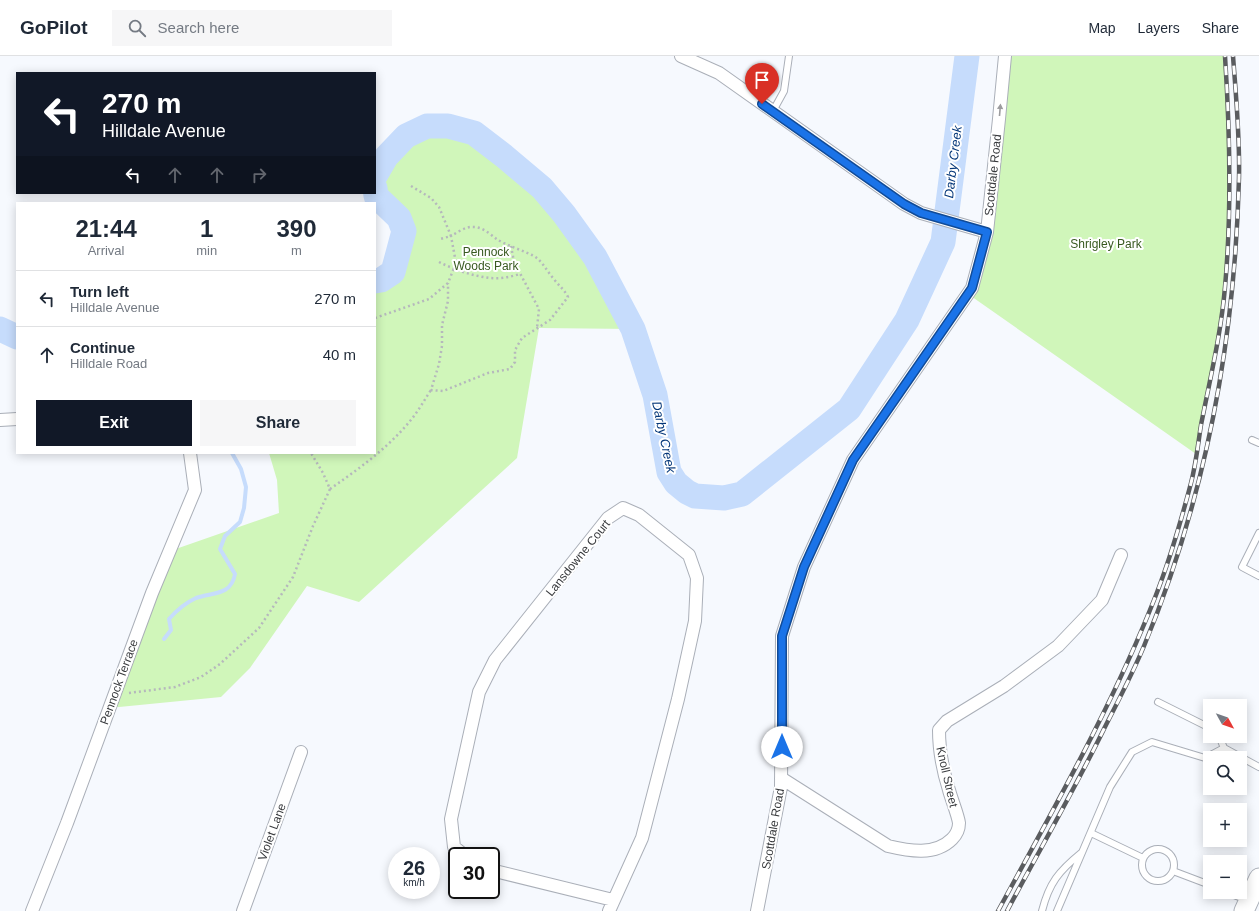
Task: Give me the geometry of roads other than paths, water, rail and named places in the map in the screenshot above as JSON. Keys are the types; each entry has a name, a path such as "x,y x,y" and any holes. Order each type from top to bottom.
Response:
{"street":[{"path":"681,56 719,73 904,204 921,213 981,231"},
{"name":"Scottdale Road","path":"757,911 781,787 782,636 804,567 853,460 972,288 999,120 1005,56"},
{"path":"0,420 16,419"},
{"name":"Pennock Terrace","path":"32,911 152,593 195,490 190,454"},
{"name":"Lansdowne Court","path":"454,847 451,819 479,692 495,660 608,518 623,508 639,515 689,555 697,578 695,621 678,699 642,838 611,906 500,873"},
{"name":"Knoll Street","path":"781,778 888,846 907,850 934,850 947,844 956,834 959,823 945,778 939,742 939,730 947,721 1004,686 1058,646 1102,600 1121,555"},
{"name":"Violet Lane","path":"243,911 301,752"}],"lane":[{"path":"773,111 784,91 788,56"},
{"path":"1252,440 1259,443"},
{"path":"1259,533 1242,568 1259,576"},
{"path":"1158,702 1203,724"},
{"path":"1057,911 1110,786 1132,752 1152,742 1205,758 1224,748"},
{"path":"1222,743 1224,748 1259,767"},
{"path":"1090,833 1143,858"},
{"path":"1163,849 1172,856 1174,862 1173,870 1169,878 1153,881 1144,874 1142,869 1143,858 1146,853 1151,850 1163,849"},
{"path":"1042,911 1053,881 1065,865 1082,852"},
{"path":"1173,870 1203,882"}],"waterway":[{"name":"Darby Creek","path":"376,174 386,157 406,136 427,126 448,126 474,133 542,188 564,214 595,257 633,329 655,395 669,472 676,483 687,492 695,496 724,498 742,494 849,409 907,320 943,242 967,56"},
{"name":"Darby Creek","path":"376,194 376,196 399,218 404,231 393,272 381,280 376,281"},
{"name":"Darby Creek","path":"0,329 16,337"},
{"path":"164,639 171,630 169,619 181,607 196,598 225,590 233,581 235,574 220,549 225,536 240,522 244,508 246,487 241,469 233,454"}],"railway":[{"path":"998,911 1082,756 1121,676 1156,595 1175,540 1191,483 1218,339 1225,287 1229,229 1230,172 1225,56"},
{"path":"1007,911 1080,776 1144,646 1166,590 1200,475 1224,357 1236,238 1239,148 1233,56"}],"park label":[{"name":"Shrigley Park","path":"1106,244"},
{"name":"Pennock Woods Park","path":"486,259"}]}
